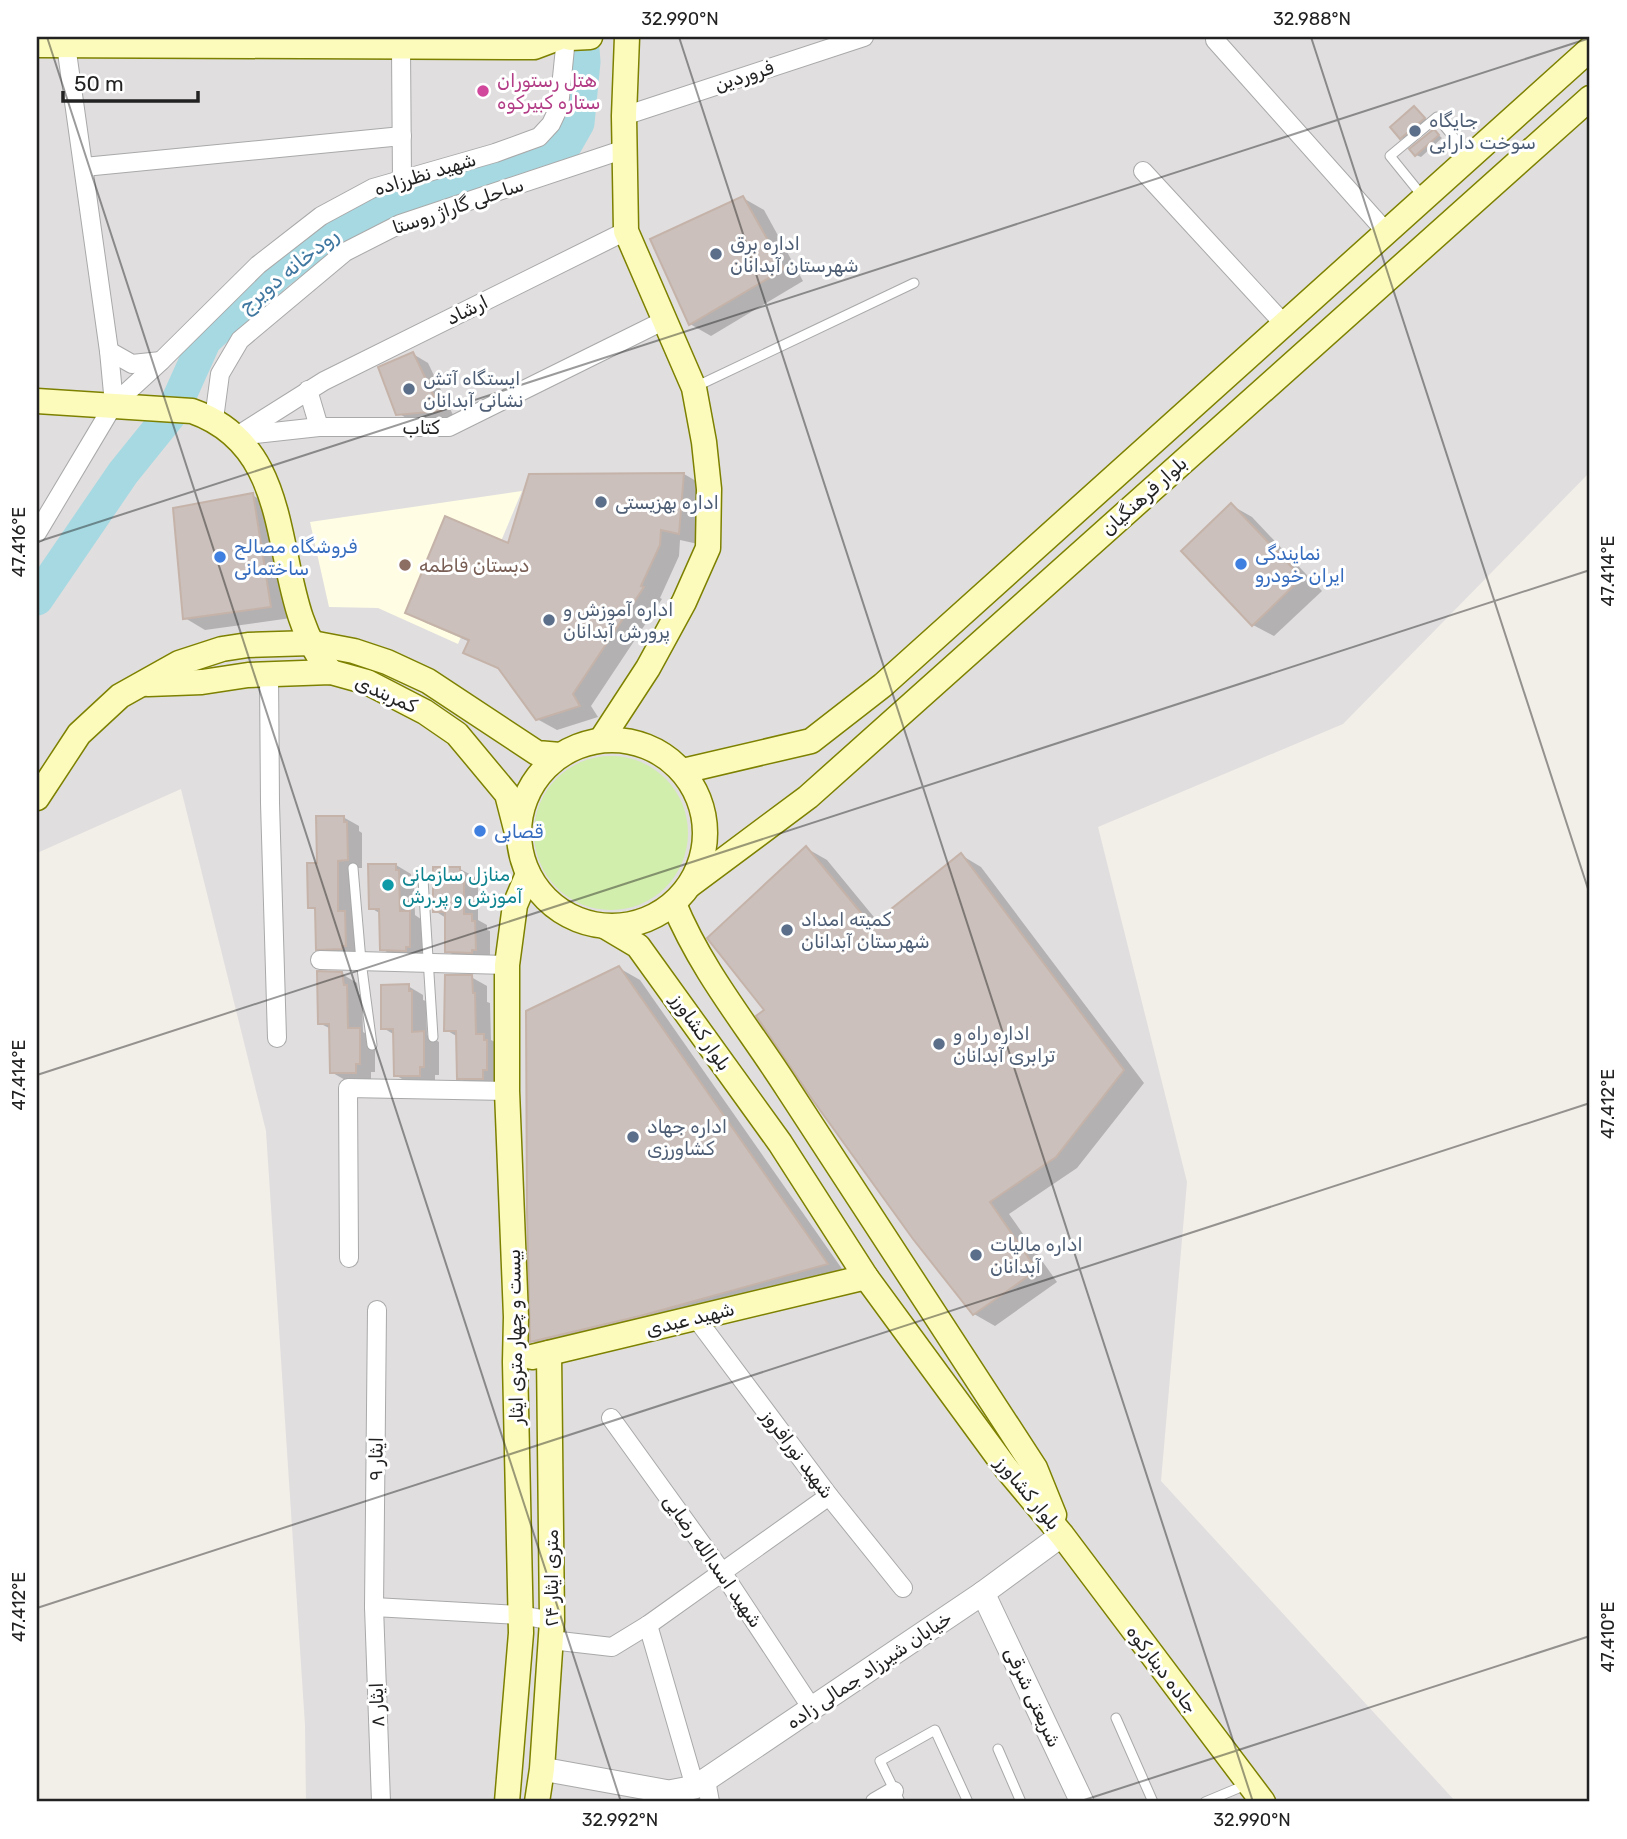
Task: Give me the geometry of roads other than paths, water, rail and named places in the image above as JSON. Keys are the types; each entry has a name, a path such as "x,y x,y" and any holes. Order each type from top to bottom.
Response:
{"main road":[{"path":"601,740 648,668 684,602 708,548 709,489 694,388 626,232 624,116 627,37"},
{"path":"37,45 534,47 568,38"},
{"name":"بلوار فرهنگیان","path":"683,771 811,741 883,685 1590,49"},
{"name":"بلوار فرهنگیان","path":"682,895 808,797 1590,98"},
{"path":"1289,321 1316,343"},
{"path":"37,401 114,404 203,415 237,436 257,464 274,505 300,616 312,643 331,672"},
{"name":"کمربندی","path":"37,798 79,734 120,696 179,663 222,649 312,643 354,651 387,662 428,681 537,752 560,755"},
{"name":"کمربندی","path":"144,684 202,682 269,673 331,672 367,682 425,712 457,734 507,794 519,839"},
{"path":"624,740 646,745 666,756 683,771 696,792 704,815 706,839 701,864 682,895 654,918 631,925 606,927 582,922 560,911 541,895 521,857 519,819 524,800 539,775 560,755 587,741 624,740"},
{"name":"بیست و چهار متری ایثار","path":"507,1802 521,1614 516,1317 507,1091 507,965 515,905 528,874"},
{"name":"بلوار کشاورز","path":"682,895 698,955 1035,1468 1062,1535"},
{"name":"بلوار کشاورز","path":"606,927 638,946 747,1096 866,1277 1006,1468 1062,1535"},
{"path":"747,1096 762,1101 772,1099 780,1089 778,1073"},
{"path":"779,1143 773,1126 775,1115 782,1110 803,1113"},
{"name":"شهید عبدی","path":"515,1362 866,1277"},
{"name":"۲۴ متری ایثار","path":"537,1802 542,1769 551,1621 549,1353"},
{"name":"جاده دینارکوه","path":"1062,1535 1256,1793"},
{"path":"521,1614 546,1628 551,1621"}],"street":[{"name":"فروردین","path":"624,116 864,37"},
{"name":"شهید نظرزاده","path":"37,533 114,404 258,265 321,216 373,188 495,153 538,137 551,124 558,107 568,38"},
{"path":"1214,40 1386,232"},
{"path":"66,46 114,404"},
{"path":"401,48 402,180"},
{"path":"84,167 402,136"},
{"name":"ساحلی گاراژ روستا","path":"203,415 220,374 240,340 345,252 400,224 625,149"},
{"path":"1143,171 1289,321"},
{"name":"ارشاد","path":"237,436 308,390 626,232"},
{"name":"کتاب","path":"237,436 318,427 449,427 665,320"},
{"path":"109,351 132,364 161,361"},
{"path":"308,390 318,427"},
{"path":"269,673 277,1038"},
{"path":"320,960 507,965"},
{"path":"349,1258 348,1088 507,1091"},
{"name":"ایثار ۹","path":"374,1607 377,1310"},
{"name":"شهید نورافروز","path":"696,1318 829,1496 903,1588"},
{"name":"شهید اسدالله رضایی","path":"611,1418 722,1572 811,1707"},
{"path":"551,1621 612,1647 649,1625 829,1496"},
{"name":"خیابان شیرزاد جمالی زاده","path":"668,1797 704,1790 811,1707 983,1593 1062,1535"},
{"name":"شریعتی شرقی","path":"983,1593 1082,1802"},
{"path":"374,1607 521,1614"},
{"name":"ایثار ۸","path":"374,1607 381,1802"},
{"path":"649,1625 704,1790"},
{"path":"542,1769 668,1797"},
{"path":"875,1802 897,1796"}],"lane":[{"path":"1424,198 1390,156 1437,117 1469,157"},
{"path":"694,388 914,283"},
{"path":"354,868 372,1045"},
{"path":"423,878 433,1037"},
{"path":"1116,1717 1153,1802"},
{"path":"897,1796 880,1761 935,1730 968,1802"},
{"path":"998,1749 1021,1802"},
{"path":"1210,1801 1256,1793"}],"waterway":[{"name":"رودخانه دویرج","path":"37,599 123,473 173,411 205,340 278,273 326,237 375,207 539,157 566,144 578,123 584,62 582,37"}],"place":[{"name":"هتل رستوران ستاره کبیرکوه","path":"483,91"},
{"name":"جایگاه سوخت دارابی","path":"1415,131"},
{"name":"اداره برق شهرستان آبدانان","path":"716,254"},
{"name":"ایستگاه آتش نشانی آبدانان","path":"409,389"},
{"name":"اداره بهزیستی","path":"601,502"},
{"name":"فروشگاه مصالح ساختمانی","path":"220,557"},
{"name":"نمایندگی ایران خودرو","path":"1241,564"},
{"name":"دبستان فاطمه","path":"405,565"},
{"name":"اداره آموزش و پرورش آبدانان","path":"549,620"},
{"name":"قصابی","path":"480,831"},
{"name":"منازل سازمانی آموزش و پر.رش","path":"388,885"},
{"name":"کمیته امداد شهرستان آبدانان","path":"787,930"},
{"name":"اداره راه و ترابری آبدانان","path":"939,1044"},
{"name":"اداره جهاد کشاورزی","path":"633,1137"},
{"name":"اداره مالیات آبدانان","path":"976,1255"}]}
